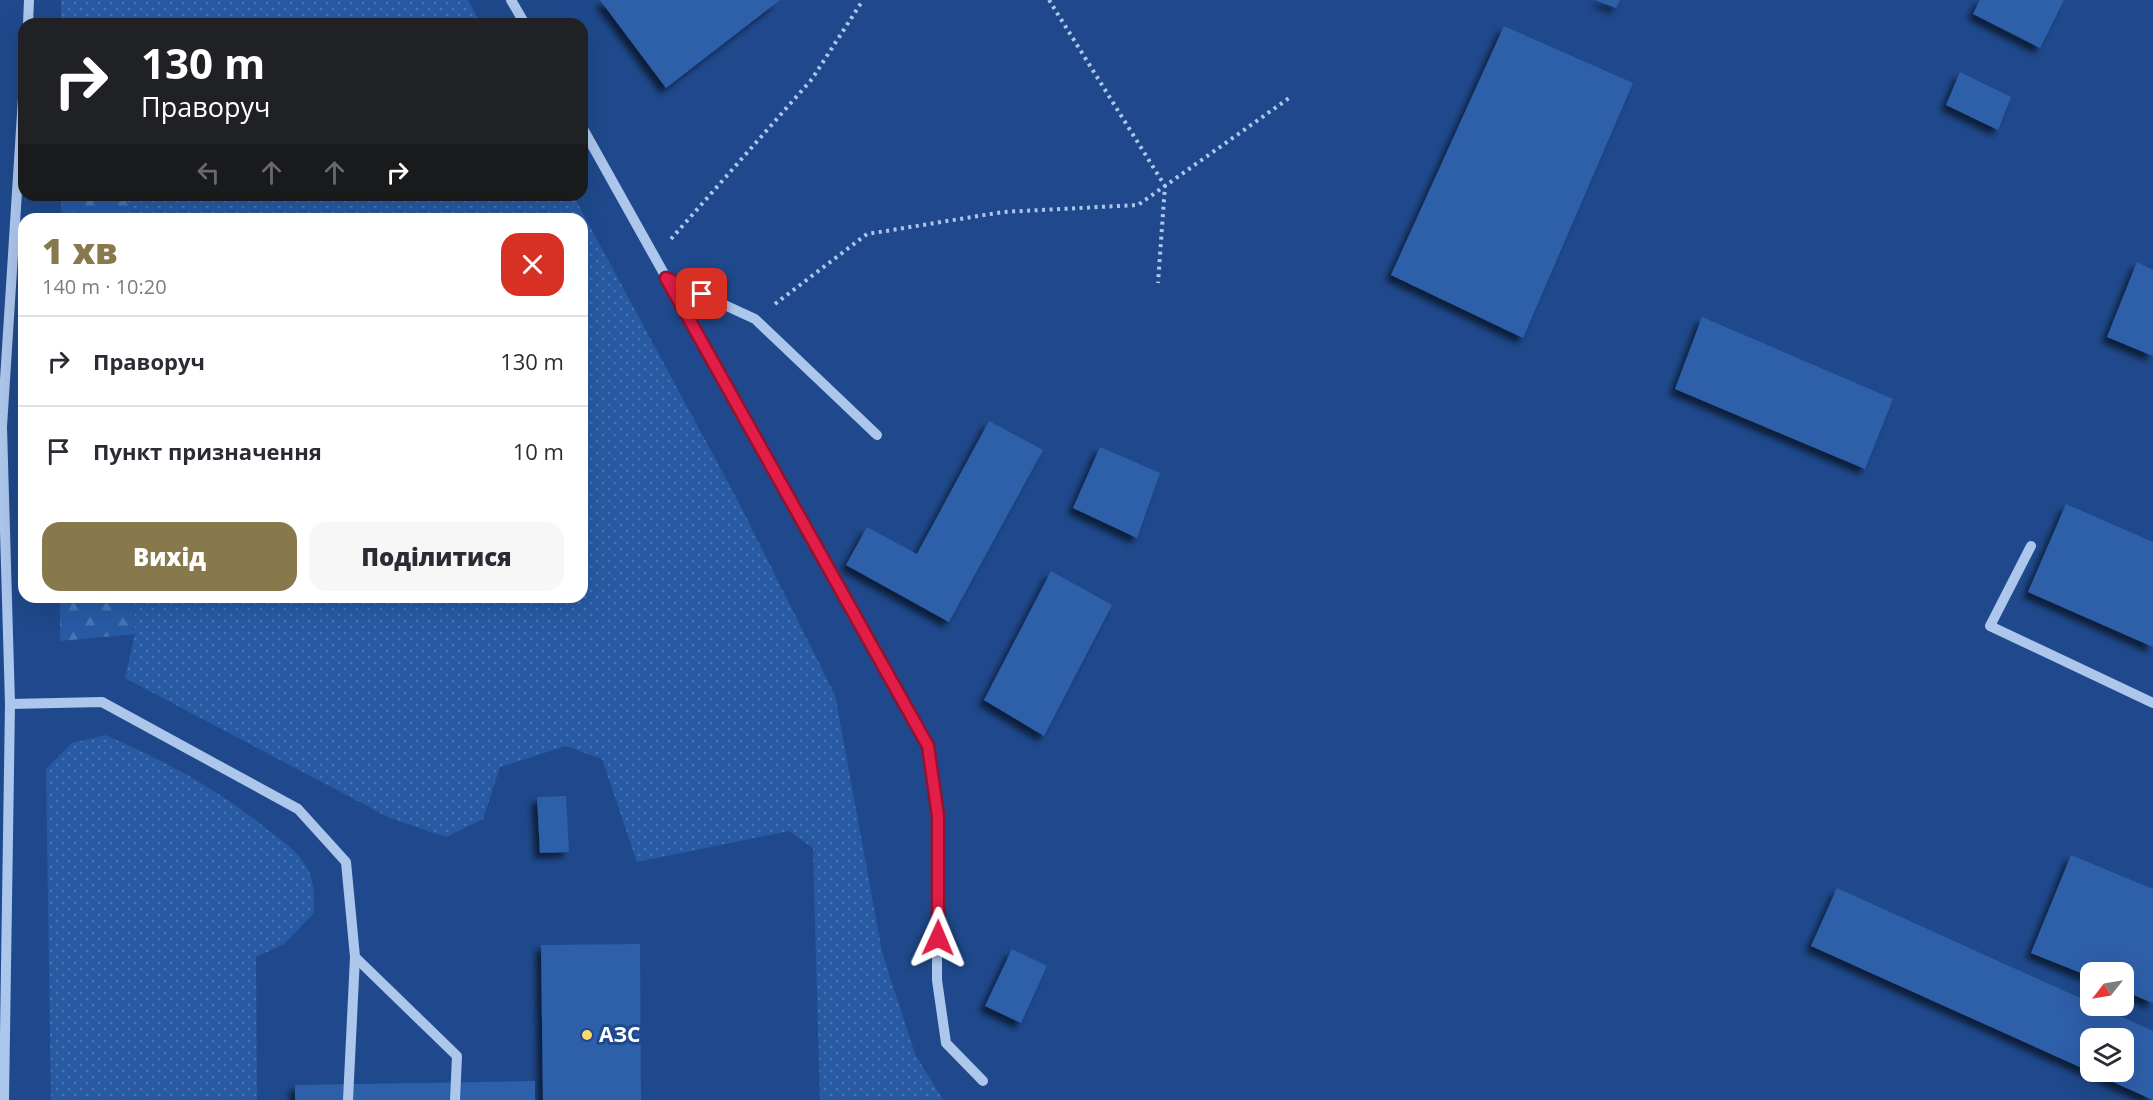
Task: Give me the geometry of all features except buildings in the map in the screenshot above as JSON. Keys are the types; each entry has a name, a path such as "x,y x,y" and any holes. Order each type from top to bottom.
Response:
{"street":[{"path":"28,18 29,0"},
{"path":"511,0 522,18"},
{"path":"588,138 928,746 938,816 937,980 946,1043 983,1081"},
{"path":"4,1100 10,704 2,427 18,176"},
{"path":"666,278 755,319 878,435"},
{"path":"2031,546 1990,626 2153,703"},
{"path":"10,704 102,702 298,809 346,862 355,957 348,1100"},
{"path":"355,957 456,1056 455,1100"}],"path":[{"path":"655,258 812,79 863,0"},
{"path":"1049,0 1165,186 1158,283"},
{"path":"755,319 867,234 1003,212 1138,205 1292,96"}],"green space":[{"path":"61,0 468,0 478,18 61,18"},
{"path":"61,201 128,201 128,213 61,213"},
{"path":"128,201 576,201 583,213 128,213"},
{"path":"588,223 739,503 835,695 882,952 915,1054 943,1100 820,1100 813,848 789,831 637,862 602,759 566,746 500,767 483,819 446,837 390,818 125,678 135,634 134,603 588,603"},
{"path":"60,603 134,603 135,634 60,641"},
{"path":"105,735 170,765 249,815 302,859 311,876 314,913 284,944 256,957 257,1100 51,1100 46,769 72,743"}],"place":[{"name":"АЗС","path":"587,1035"}],"route":[{"path":"702,294 666,278 928,746 938,816 938,938"}]}
